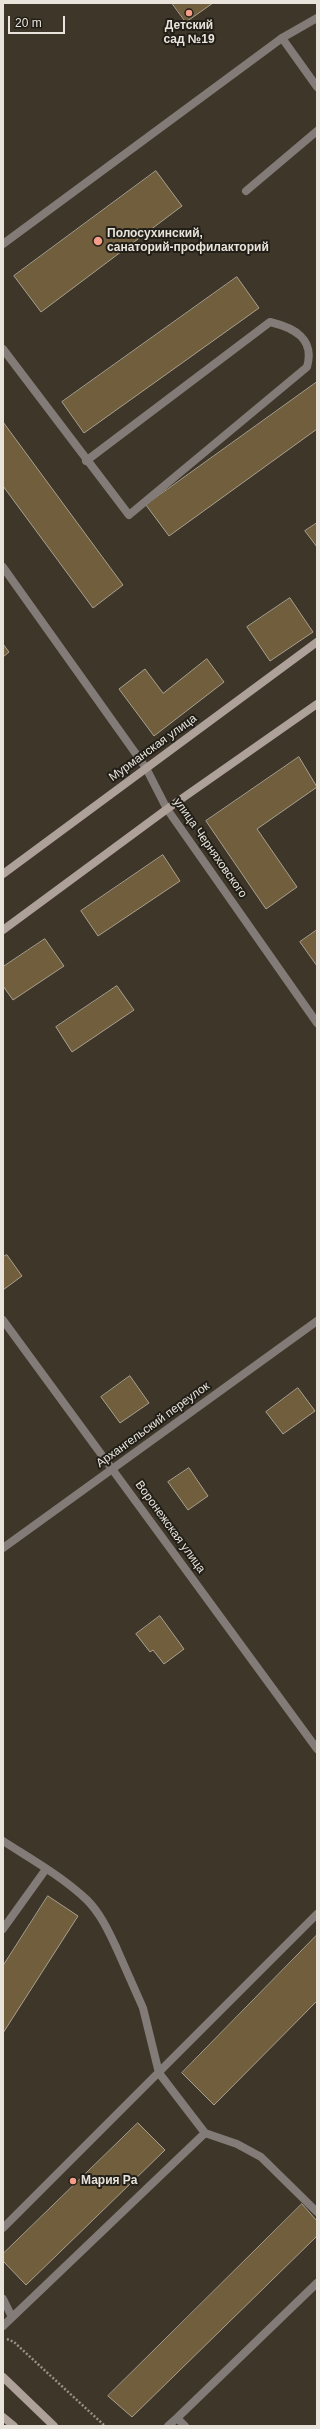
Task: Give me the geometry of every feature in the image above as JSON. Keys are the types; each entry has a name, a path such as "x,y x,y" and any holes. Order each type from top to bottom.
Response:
{"main road":[{"name":"Мурманская улица","path":"3,874 317,642"},
{"path":"3,930 167,809 317,704"},
{"path":"3,2377 54,2426"},
{"path":"3,2416 14,2426"}],"street":[{"path":"3,244 282,38 317,18"},
{"path":"282,38 317,87"},
{"path":"246,190 317,131"},
{"path":"3,349 86,461 129,515 307,367 310,355 304,340 289,326 270,322 86,461"},
{"name":"улица Черняховского","path":"3,567 146,768 167,809 317,1022"},
{"name":"Воронежская улица","path":"3,1320 317,1749"},
{"name":"Архангельский переулок","path":"3,1548 317,1321"},
{"path":"3,1841 46,1869 87,1900 105,1924 143,2008 159,2072 205,2133 237,2144 261,2157 317,2212"},
{"path":"3,1929 46,1869"},
{"path":"3,2228 317,1914"},
{"path":"3,2326 205,2133"},
{"path":"168,2426 317,2282"},
{"path":"3,2299 12,2317"},
{"path":"177,2418 185,2426"}],"path":[{"path":"3,2337 14,2342 105,2426"}],"building":[{"name":"Детский сад №19","path":"172,3 213,3 186,22"},
{"name":"Полосухинский, санаторий-профилакторий","path":"156,171 182,206 41,312 14,276"},
{"path":"237,277 259,308 84,433 62,402"},
{"path":"317,382 317,429 169,536 146,505"},
{"path":"3,422 123,585 93,608 3,486"},
{"path":"317,523 317,547 305,531"},
{"path":"290,598 313,632 270,661 247,627"},
{"path":"3,644 9,652 3,657"},
{"path":"207,659 224,682 154,736 119,689 145,669 163,693"},
{"path":"299,757 317,787 257,829 297,887 266,909 206,821"},
{"path":"163,855 180,881 98,936 81,911"},
{"path":"317,930 317,966 300,942"},
{"path":"45,939 64,966 13,1000 3,986 3,967"},
{"path":"117,986 134,1010 72,1052 56,1027"},
{"path":"7,1255 22,1276 3,1290 3,1257"},
{"path":"130,1376 149,1403 120,1423 101,1397"},
{"path":"298,1388 315,1411 283,1434 266,1412"},
{"path":"189,1468 208,1496 188,1510 168,1482"},
{"path":"160,1616 184,1649 164,1664 153,1650 150,1652 136,1634"},
{"path":"48,1896 78,1916 3,2033 3,1966"},
{"path":"317,1935 317,2001 214,2105 182,2073"},
{"path":"138,2123 165,2150 26,2285 3,2261 3,2254"},
{"path":"302,2204 317,2221 317,2236 132,2417 108,2396"}],"place":[{"name":"Детский сад №19","path":"189,13"},
{"name":"Полосухинский, санаторий-профилакторий","path":"98,241"},
{"name":"Мария Ра","path":"73,2181"}]}
